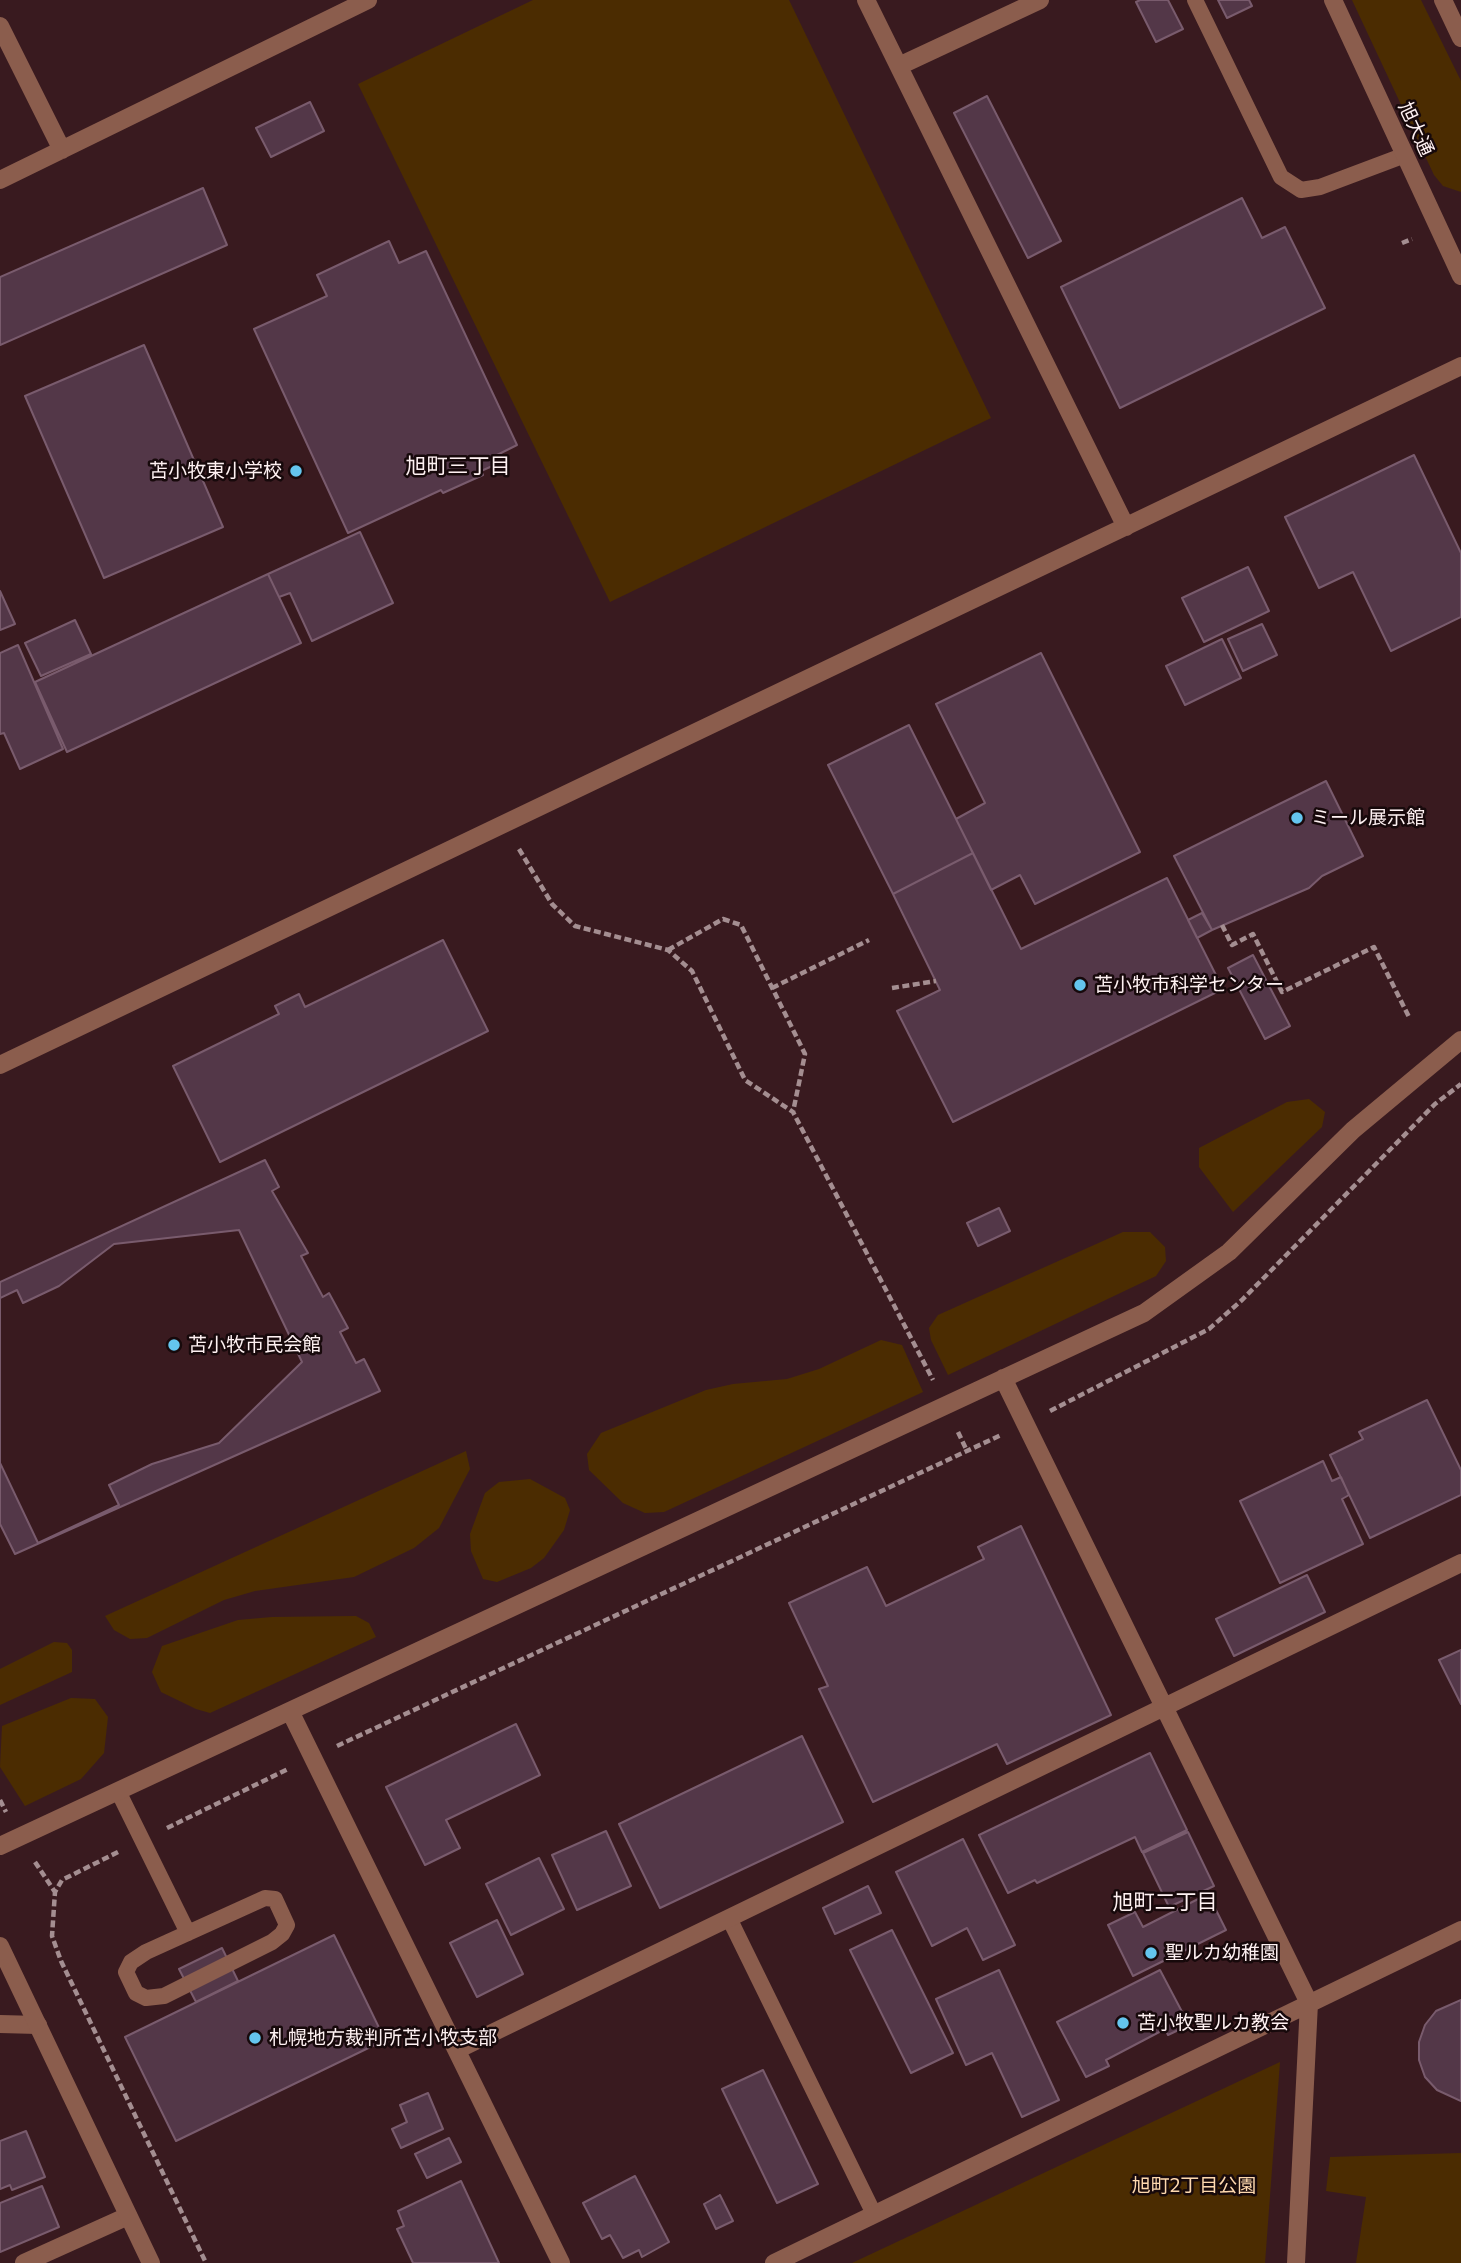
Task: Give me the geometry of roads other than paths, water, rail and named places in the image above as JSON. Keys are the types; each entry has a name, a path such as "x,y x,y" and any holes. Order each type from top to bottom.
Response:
{"street":[{"path":"0,180 368,0"},
{"path":"866,0 1126,527"},
{"path":"899,66 1041,0"},
{"name":"旭大通","path":"1334,0 1405,155 1456,252 1461,276"},
{"path":"1443,0 1461,38"},
{"path":"0,26 62,150"},
{"path":"0,1065 1461,366"},
{"path":"0,1846 1144,1313 1229,1252 1353,1130 1461,1040"},
{"path":"1003,1378 1309,2003 1296,2263"},
{"path":"457,2050 1461,1563"},
{"path":"290,1711 561,2263"},
{"path":"774,2263 1461,1930"},
{"path":"0,1946 151,2263"},
{"path":"0,2024 38,2025"},
{"path":"24,2263 128,2216"}],"lane":[{"path":"1195,0 1281,177 1301,190 1320,187 1405,155"},
{"path":"118,1791 188,1933"},
{"path":"265,1898 275,1899 287,1925 272,1942 164,1996 146,1998 136,1993 126,1972 131,1962 188,1933 265,1898"},
{"path":"729,1918 874,2214"}],"place":[{"name":"苫小牧東小学校","path":"296,471"},
{"name":"ミール展示館","path":"1297,818"},
{"name":"苫小牧市科学センター","path":"1080,985"},
{"name":"苫小牧市民会館","path":"174,1345"},
{"name":"聖ルカ幼稚園","path":"1151,1953"},
{"name":"苫小牧聖ルカ教会","path":"1123,2023"},
{"name":"札幌地方裁判所苫小牧支部","path":"255,2038"}],"district":[{"name":"旭町三丁目","path":"458,466"},
{"name":"旭町二丁目","path":"1165,1902"}],"park label":[{"name":"旭町2丁目公園","path":"1194,2186"}]}
